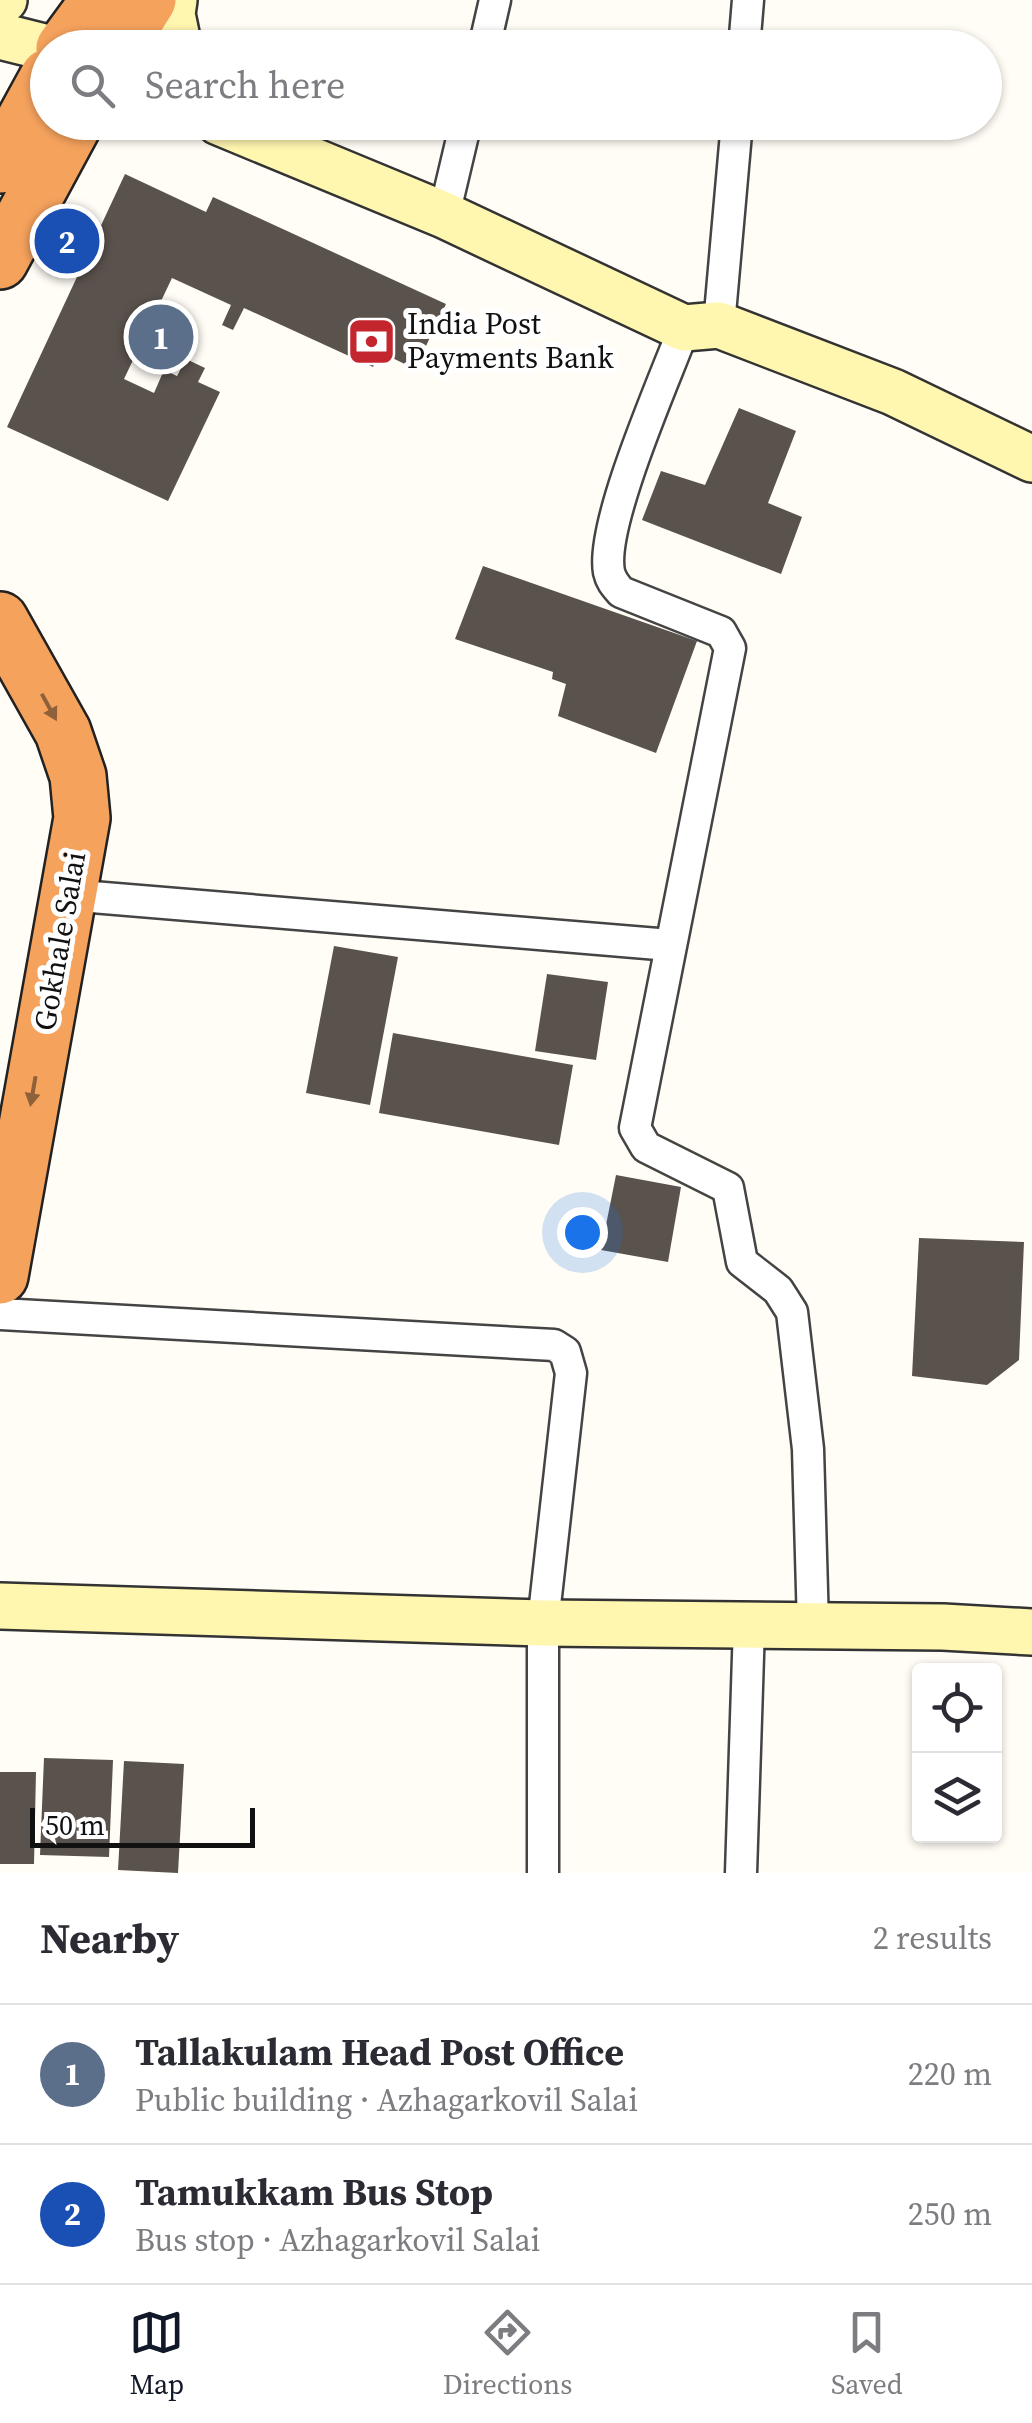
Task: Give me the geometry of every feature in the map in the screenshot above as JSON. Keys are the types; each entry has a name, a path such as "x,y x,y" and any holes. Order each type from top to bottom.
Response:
{"highway":[{"path":"77,30 99,0"},
{"path":"129,30 148,0"},
{"path":"0,165 30,110"},
{"path":"0,261 65,140"},
{"name":"Gokhale Salai","path":"0,621 63,732 78,776 82,818 0,1276"}],"street":[{"path":"115,30 136,0"},
{"path":"174,0 175,30"},
{"path":"488,30 495,0"},
{"path":"746,30 748,0"},
{"path":"0,36 30,44"},
{"path":"0,226 48,140"},
{"path":"266,140 702,326 893,392 1032,459"},
{"path":"444,215 462,140"},
{"path":"734,140 702,326 616,510 608,557 612,581 621,592 721,632 730,648 635,1128 646,1148 728,1188 742,1262 778,1290 792,1312 808,1449 813,1626"},
{"path":"68,895 670,945"},
{"path":"0,1314 554,1345 565,1352 571,1373 544,1623 543,1873"},
{"path":"0,1606 544,1623 943,1626 1032,1632"},
{"path":"741,1873 749,1625"}],"building":[{"name":"India Post Payments Bank","path":"125,174 206,212 213,197 446,304 415,369 380,352 373,367 244,308 233,330 222,325 231,305 172,278 124,379 154,393 164,370 177,376 186,359 205,368 198,382 220,392 168,501 7,427"},
{"path":"739,408 796,431 768,503 802,517 781,574 642,520 661,471 705,485"},
{"path":"483,566 697,641 656,753 558,716 566,684 552,679 553,672 455,639"},
{"path":"334,946 398,957 370,1105 306,1093"},
{"path":"547,974 608,982 596,1060 535,1051"},
{"path":"393,1033 573,1065 559,1145 379,1113"},
{"path":"616,1175 681,1187 668,1262 601,1250"},
{"path":"919,1238 1024,1242 1019,1360 987,1385 912,1376"},
{"path":"44,1758 113,1760 109,1857 40,1855"},
{"path":"124,1761 184,1764 178,1873 118,1870"},
{"path":"0,1772 36,1772 34,1864 0,1864"}],"place":[{"name":"Tamukkam Bus Stop","path":"67,241"},
{"name":"Tallakulam Head Post Office","path":"161,337"},
{"name":"India Post Payments Bank","path":"372,341"}]}
